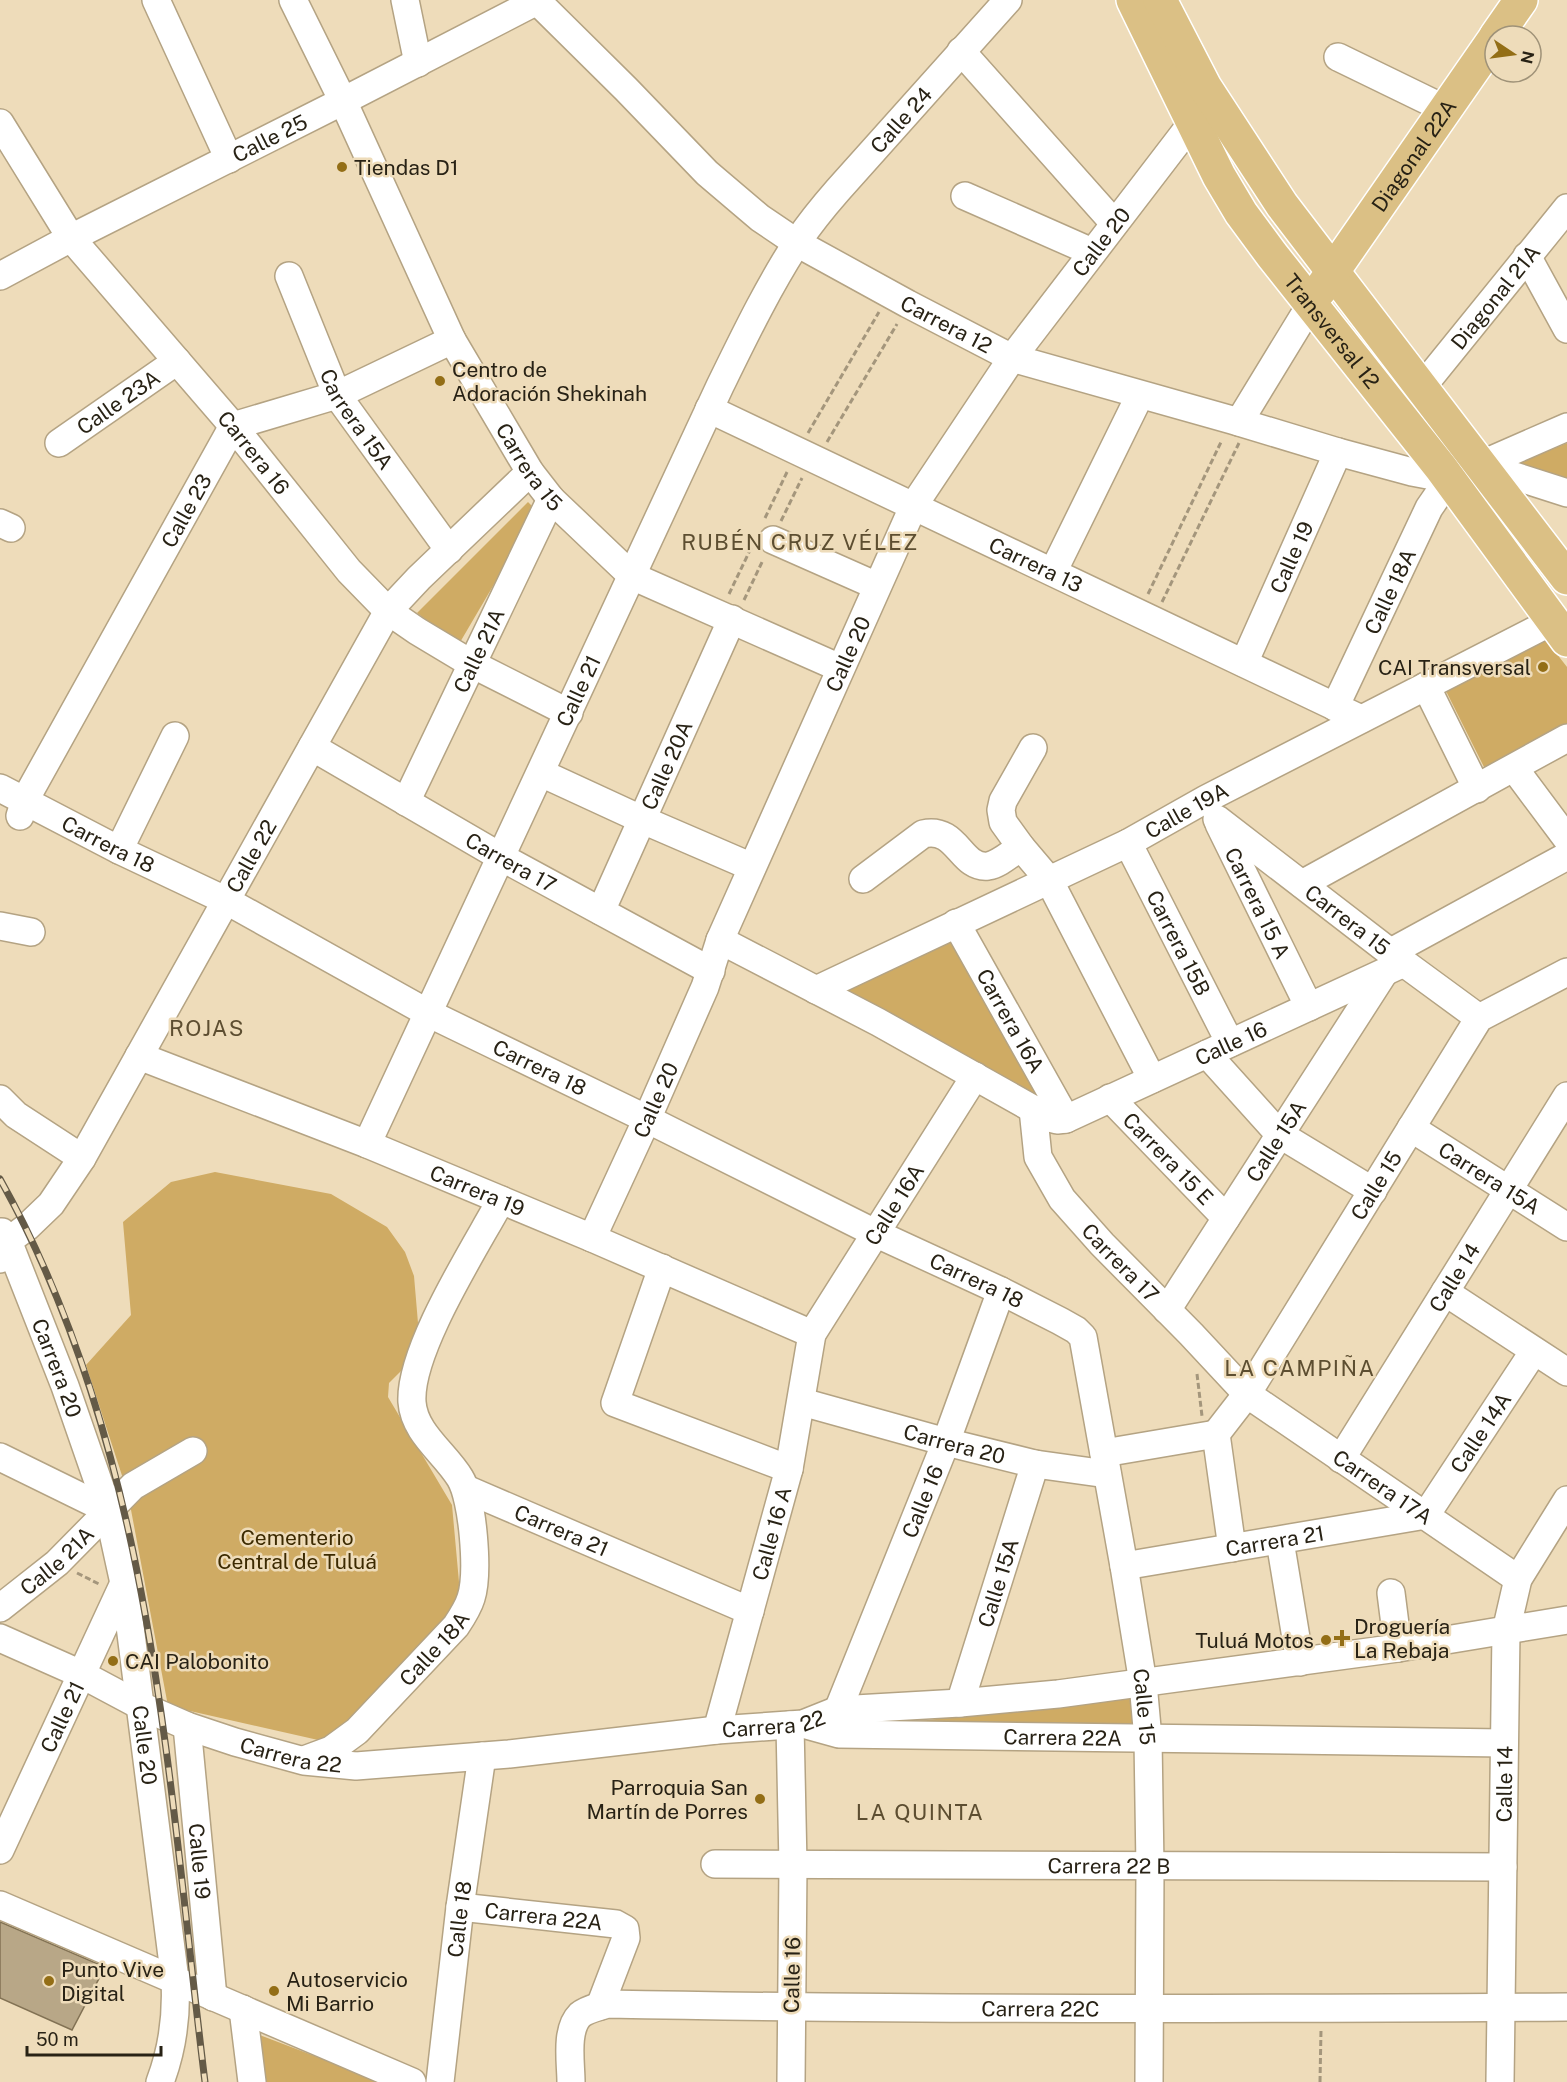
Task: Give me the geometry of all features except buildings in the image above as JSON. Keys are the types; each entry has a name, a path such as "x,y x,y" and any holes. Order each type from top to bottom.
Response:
{"main road":[{"name":"Transversal 12","path":"1132,0 1219,176 1241,213 1449,479 1560,630"},
{"name":"Transversal 12","path":"1160,0 1205,87 1282,206 1567,578"},
{"name":"Diagonal 22A","path":"1505,24 1521,0"},
{"name":"Diagonal 22A","path":"1311,304 1483,55"}],"street":[{"path":"156,0 229,159"},
{"name":"Carrera 15","path":"293,0 343,101 452,340 530,472 551,499 633,576 840,668"},
{"path":"405,0 418,63"},
{"name":"Calle 25","path":"0,276 538,0"},
{"name":"Carrera 12","path":"538,0 707,173 760,218 796,243 899,299 1012,358 1338,452 1412,472 1449,479"},
{"name":"Calle 24","path":"796,243 838,190 1008,0"},
{"path":"961,51 1114,223"},
{"path":"1338,57 1445,109"},
{"name":"Carrera 16","path":"0,123 71,238 233,426 349,571 388,611 417,631 472,664 569,713"},
{"name":"Calle 20","path":"592,1238 711,971 720,940 752,867 914,505 1012,358 1192,123"},
{"path":"965,196 1092,252"},
{"name":"Diagonal 21A","path":"1422,387 1567,208"},
{"name":"Calle 21","path":"367,1144 740,345 796,243"},
{"path":"1527,256 1567,329"},
{"name":"Carrera 15A","path":"289,276 337,395 449,550"},
{"path":"1239,422 1311,304"},
{"path":"233,426 337,395 452,340"},
{"name":"Calle 23A","path":"58,443 177,361"},
{"path":"1053,572 1140,394"},
{"name":"Carrera 13","path":"710,409 1361,719"},
{"name":"Calle 23","path":"25,801 233,426"},
{"path":"1449,479 1567,427"},
{"name":"Calle 19","path":"1244,663 1338,452"},
{"path":"1480,465 1567,493"},
{"name":"Calle 22","path":"3,1243 27,1227 51,1204 82,1158 140,1056 220,906 388,611 530,472"},
{"name":"Calle 18A","path":"1335,707 1429,508 1449,479"},
{"name":"Calle 21A","path":"406,802 551,499"},
{"path":"773,540 877,586"},
{"name":"Calle 20A","path":"601,911 732,620"},
{"name":"Calle 19A","path":"816,990 1128,843 1212,809 1361,719 1426,686 1560,630"},
{"path":"1426,686 1477,789"},
{"path":"119,850 175,736"},
{"path":"1302,884 1567,738"},
{"name":"Carrera 17","path":"312,747 501,857 711,971"},
{"path":"1034,748 1006,795 1001,810 1003,822 1049,880 1152,1079"},
{"path":"1514,768 1567,839"},
{"path":"540,773 752,867"},
{"name":"Carrera 18","path":"0,788 220,906 428,1013 875,1233 1001,1291 1060,1321 1083,1337"},
{"path":"25,801 19,816 220,906"},
{"name":"Carrera 15","path":"1212,809 1393,963 1479,1018"},
{"name":"Carrera 15 A","path":"1212,809 1309,1007"},
{"path":"863,879 923,834 945,835 969,860 987,866 1021,847"},
{"name":"Carrera 15B","path":"1128,843 1219,1048 1279,1134 1373,1191"},
{"path":"1393,963 1567,856"},
{"name":"Carrera 16A","path":"956,923 1062,1119"},
{"path":"0,926 31,932"},
{"path":"720,940 1049,1118 1062,1119"},
{"name":"Calle 16","path":"1062,1119 1309,1007 1393,963"},
{"name":"Calle 15A","path":"1167,1310 1279,1134 1393,963"},
{"path":"1479,1018 1567,972"},
{"name":"Calle 15","path":"1210,1434 1247,1394 1479,1018"},
{"name":"Carrera 19","path":"140,1056 367,1144 592,1238 812,1334"},
{"name":"Calle 16A","path":"812,1334 975,1076"},
{"name":"Calle 14","path":"1341,1459 1567,1096"},
{"name":"Carrera 15 E","path":"1110,1098 1226,1218"},
{"path":"0,1099 16,1115 82,1158"},
{"name":"Carrera 17","path":"1033,1108 1038,1157 1062,1199 1102,1244 1247,1394"},
{"name":"Carrera 15A","path":"1412,1128 1567,1227"},
{"path":"466,1489 416,1418 412,1405 414,1380 425,1346 441,1310 501,1200"},
{"name":"Carrera 20","path":"3,1243 65,1386 108,1510"},
{"path":"662,1268 615,1402 789,1469"},
{"name":"Calle 16","path":"838,1710 946,1442 1001,1291"},
{"path":"1446,1292 1567,1372"},
{"name":"Calle 16 A","path":"717,1730 789,1469 812,1334"},
{"name":"Calle 15","path":"1083,1337 1143,1683 1148,1739 1149,2082"},
{"name":"Calle 14A","path":"1426,1515 1534,1351"},
{"name":"Carrera 17A","path":"1247,1394 1518,1579"},
{"name":"Carrera 20","path":"802,1402 1035,1464 1106,1464"},
{"path":"1106,1464 1210,1434 1232,1548"},
{"name":"Calle 21A","path":"0,1608 57,1563 133,1486 193,1451"},
{"path":"0,1457 108,1510"},
{"name":"Calle 15A","path":"960,1703 1035,1464"},
{"name":"Calle 18A","path":"304,1761 331,1750 357,1731 456,1626 465,1612 472,1597 475,1579 474,1550 466,1489"},
{"name":"Carrera 21","path":"466,1489 750,1611"},
{"name":"Calle 14","path":"1500,2082 1506,1631 1518,1579 1567,1500"},
{"name":"Calle 20","path":"108,1510 134,1654 175,1980"},
{"name":"Carrera 21","path":"1124,1566 1426,1515"},
{"path":"1280,1541 1300,1662"},
{"name":"Calle 21","path":"0,1850 121,1589"},
{"path":"1391,1593 1398,1647"},
{"name":"Carrera 22","path":"0,1638 81,1674 141,1706 187,1726 304,1761 356,1766 482,1756 717,1730 797,1724 838,1710 960,1703 1058,1694 1300,1662 1567,1620"},
{"path":"99,1636 134,1654"},
{"name":"Calle 16","path":"791,2082 797,1724"},
{"name":"Carrera 22A","path":"797,1724 839,1734 1504,1743"},
{"name":"Calle 19","path":"187,1726 213,1997"},
{"name":"Calle 18","path":"440,2082 460,1907 482,1756"},
{"name":"Carrera 22 B","path":"715,1864 1503,1867"},
{"path":"0,1905 412,2082"},
{"name":"Carrera 22A","path":"460,1907 616,1924 625,1929 626,1938 590,2010"},
{"path":"160,2082 171,2052 174,2033 175,1980"},
{"name":"Carrera 22C","path":"590,2010 607,2004 791,2008 1322,2010 1567,2007"},
{"path":"243,2009 252,2082"},
{"path":"572,2082 572,2035 575,2023 590,2010"}],"path":[{"path":"808,455 899,299"},
{"path":"808,455 899,299"},
{"path":"1146,616 1239,422"},
{"path":"1146,616 1239,422"},
{"path":"1191,1334 1210,1434"},
{"path":"57,1563 121,1589"},
{"path":"1320,2082 1322,2010"}],"green space":[{"path":"1567,443 1567,480 1516,464"},
{"path":"528,502 537,511 459,644 417,613"},
{"path":"1546,640 1567,667 1567,725 1486,771 1446,691"},
{"path":"953,937 1050,1108 840,989"},
{"name":"Cementerio Central de Tuluá","path":"215,1172 331,1194 387,1227 405,1252 414,1276 418,1323 414,1346 405,1367 389,1383 388,1397 452,1505 461,1604 327,1742 168,1706 128,1494 86,1365 131,1315 123,1222 171,1182"},
{"path":"1133,1696 1138,1730 902,1723"},
{"path":"257,2034 383,2082 262,2082"}],"railway":[{"path":"0,1179 51,1284 92,1393 123,1505 146,1619 164,1734 205,2082"}],"place":[{"name":"Tiendas D1","path":"342,167"},
{"name":"Centro de Adoración Shekinah","path":"440,381"},
{"name":"CAI Transversal","path":"1543,667"},
{"name":"Droguería La Rebaja","path":"1342,1638"},
{"name":"Tuluá Motos","path":"1326,1640"},
{"name":"CAI Palobonito","path":"113,1661"},
{"name":"Parroquia San Martín de Porres","path":"760,1799"},
{"name":"Punto Vive Digital","path":"49,1981"},
{"name":"Autoservicio Mi Barrio","path":"274,1991"}],"district":[{"name":"RUBÉN CRUZ VÉLEZ","path":"800,542"},
{"name":"ROJAS","path":"207,1028"},
{"name":"LA CAMPIÑA","path":"1300,1368"},
{"name":"LA QUINTA","path":"920,1812"}]}
